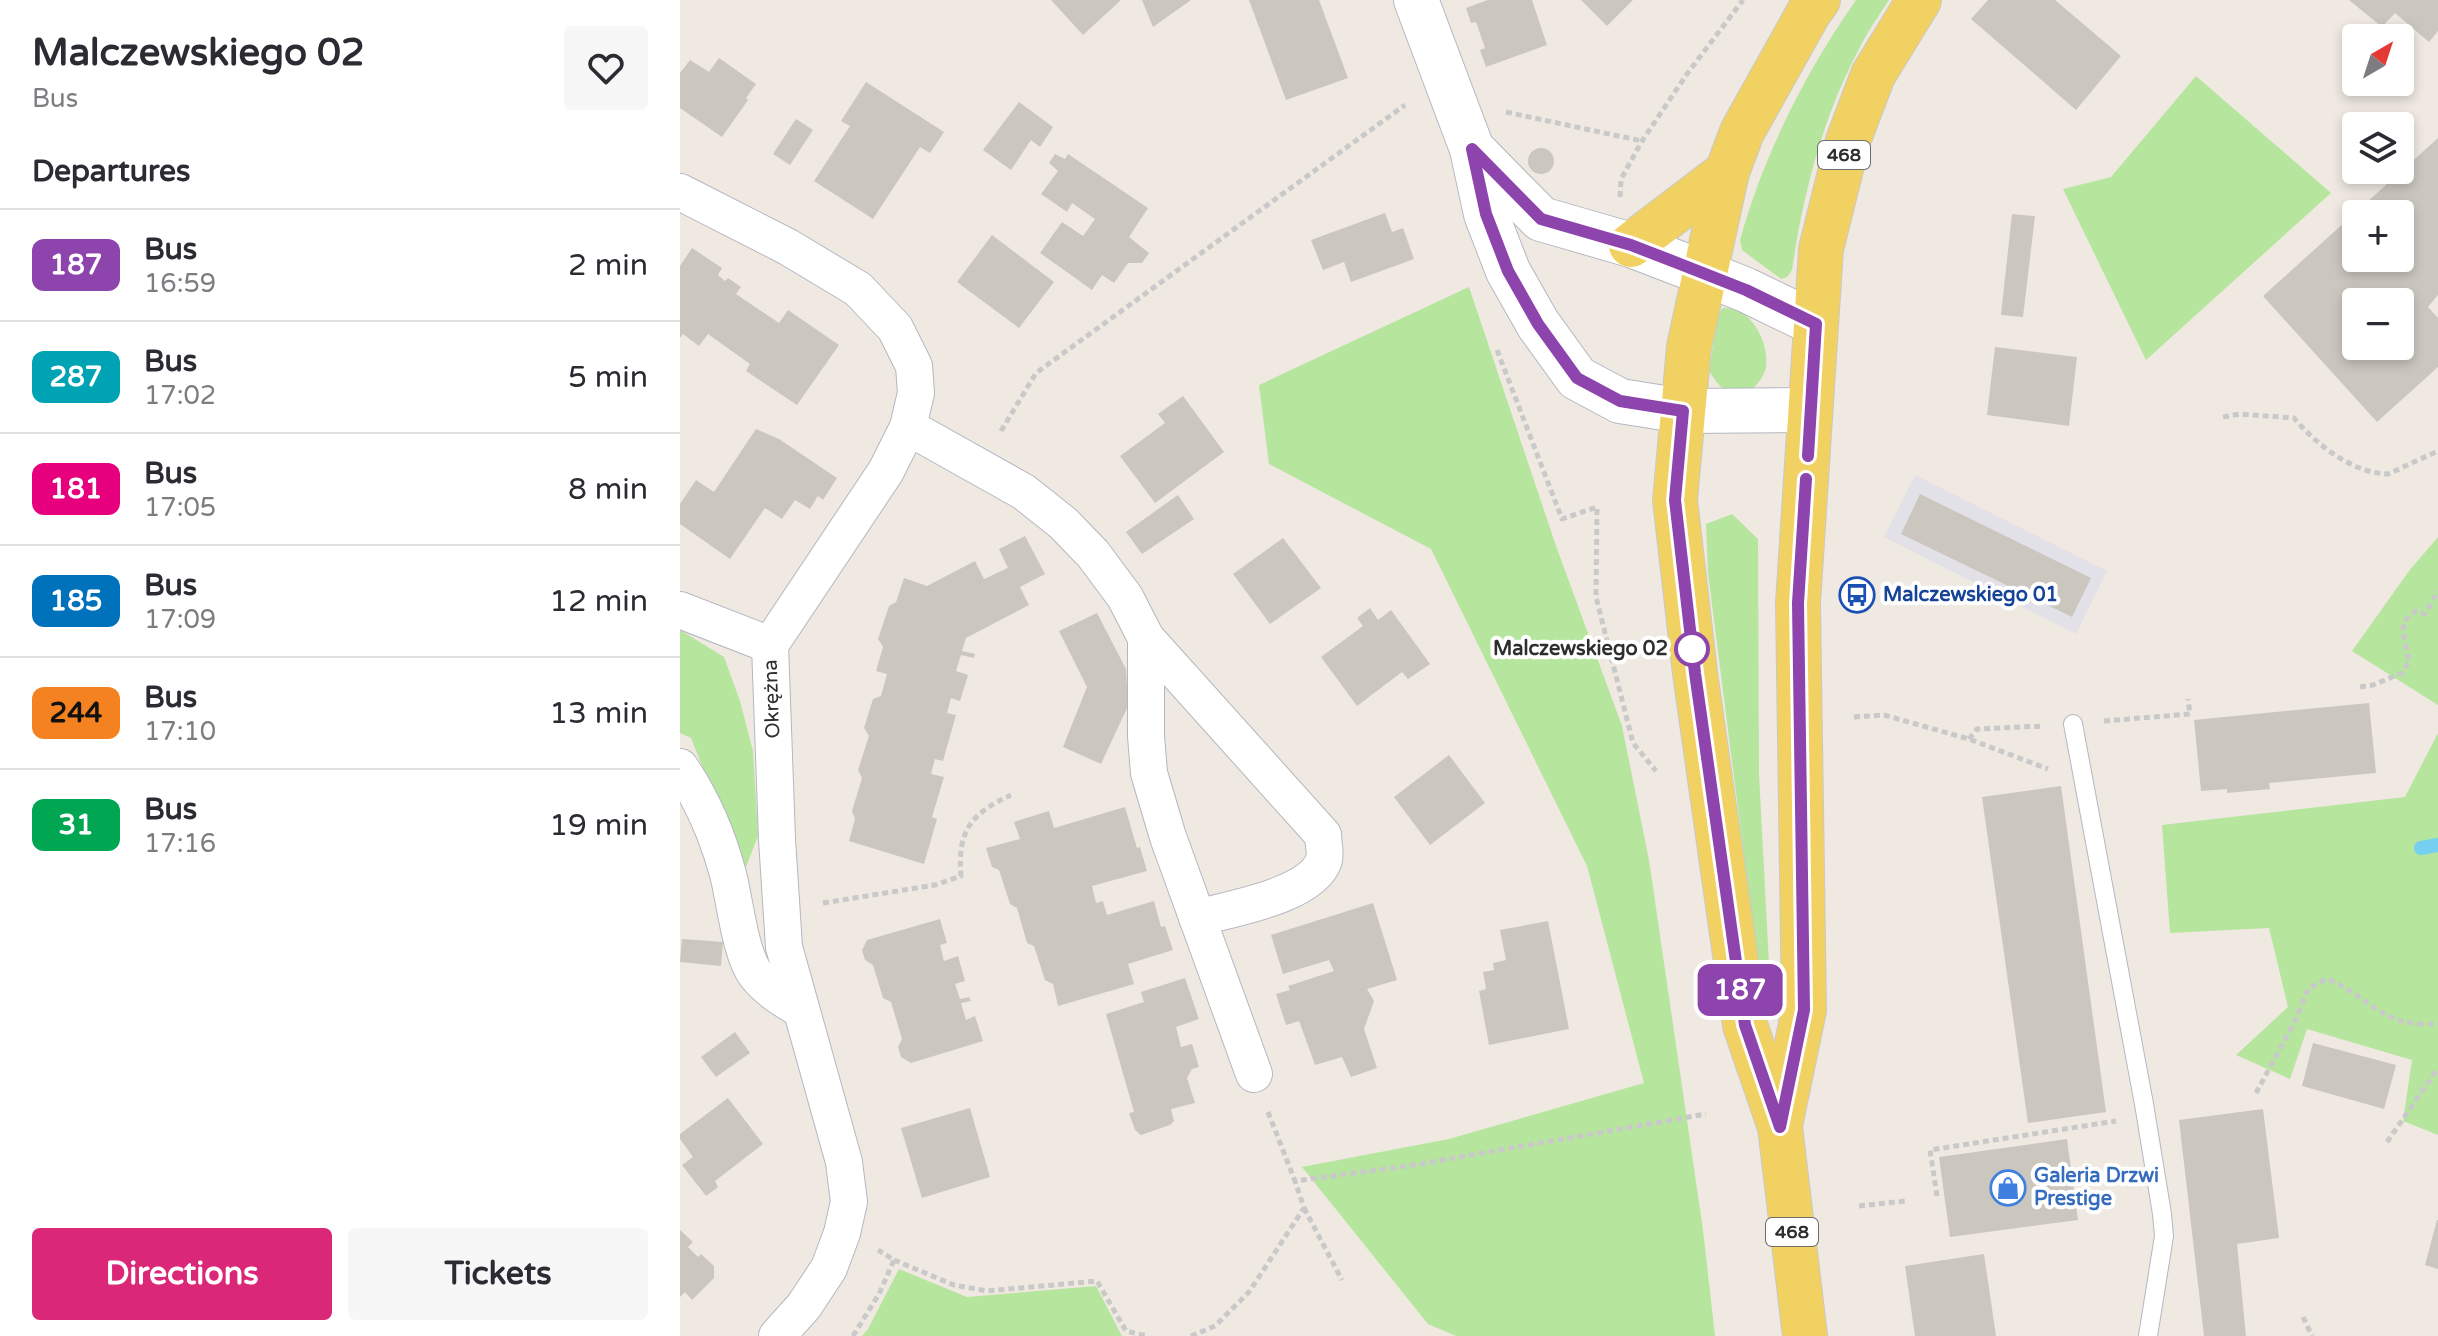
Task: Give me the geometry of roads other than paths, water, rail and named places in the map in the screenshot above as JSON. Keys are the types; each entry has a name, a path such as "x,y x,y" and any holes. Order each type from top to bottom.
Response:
{"main road":[{"path":"1416,0 1472,149 1486,214 1508,271 1538,324 1577,378 1620,401 1683,411 1810,410"},
{"name":"468","path":"1805,1336 1780,1127 1745,1025 1695,673 1675,500 1689,347 1727,172 1742,132 1818,0"},
{"name":"468","path":"1780,1127 1804,1010 1798,603 1821,249 1848,141 1873,75 1919,0"},
{"path":"1472,149 1541,219 1631,245 1746,290 1816,324"},
{"path":"1631,245 1727,172"}],"street":[{"name":"Okrężna","path":"680,192 788,247 858,289 895,328 914,366 916,393 908,427 886,471 770,645 784,947 844,1162 849,1202 829,1268 804,1306 777,1336"},
{"path":"908,427 1024,492 1073,534 1119,587 1146,638 1323,835 1325,859 1315,873 1287,894 1197,918"},
{"path":"680,610 770,645"},
{"path":"1146,638 1149,773 1168,837 1254,1074"},
{"path":"680,767 708,815 728,872 747,956 755,974 778,997 800,1009"}],"lane":[{"path":"2073,724 2146,1117 2164,1236 2148,1336"}],"waterway":[{"path":"2421,848 2438,845"}],"place":[{"name":"Malczewskiego 01","path":"1857,595"},
{"name":"Malczewskiego 02","path":"1692,649"},
{"name":"Galeria Drzwi Prestige","path":"2008,1188"}]}
